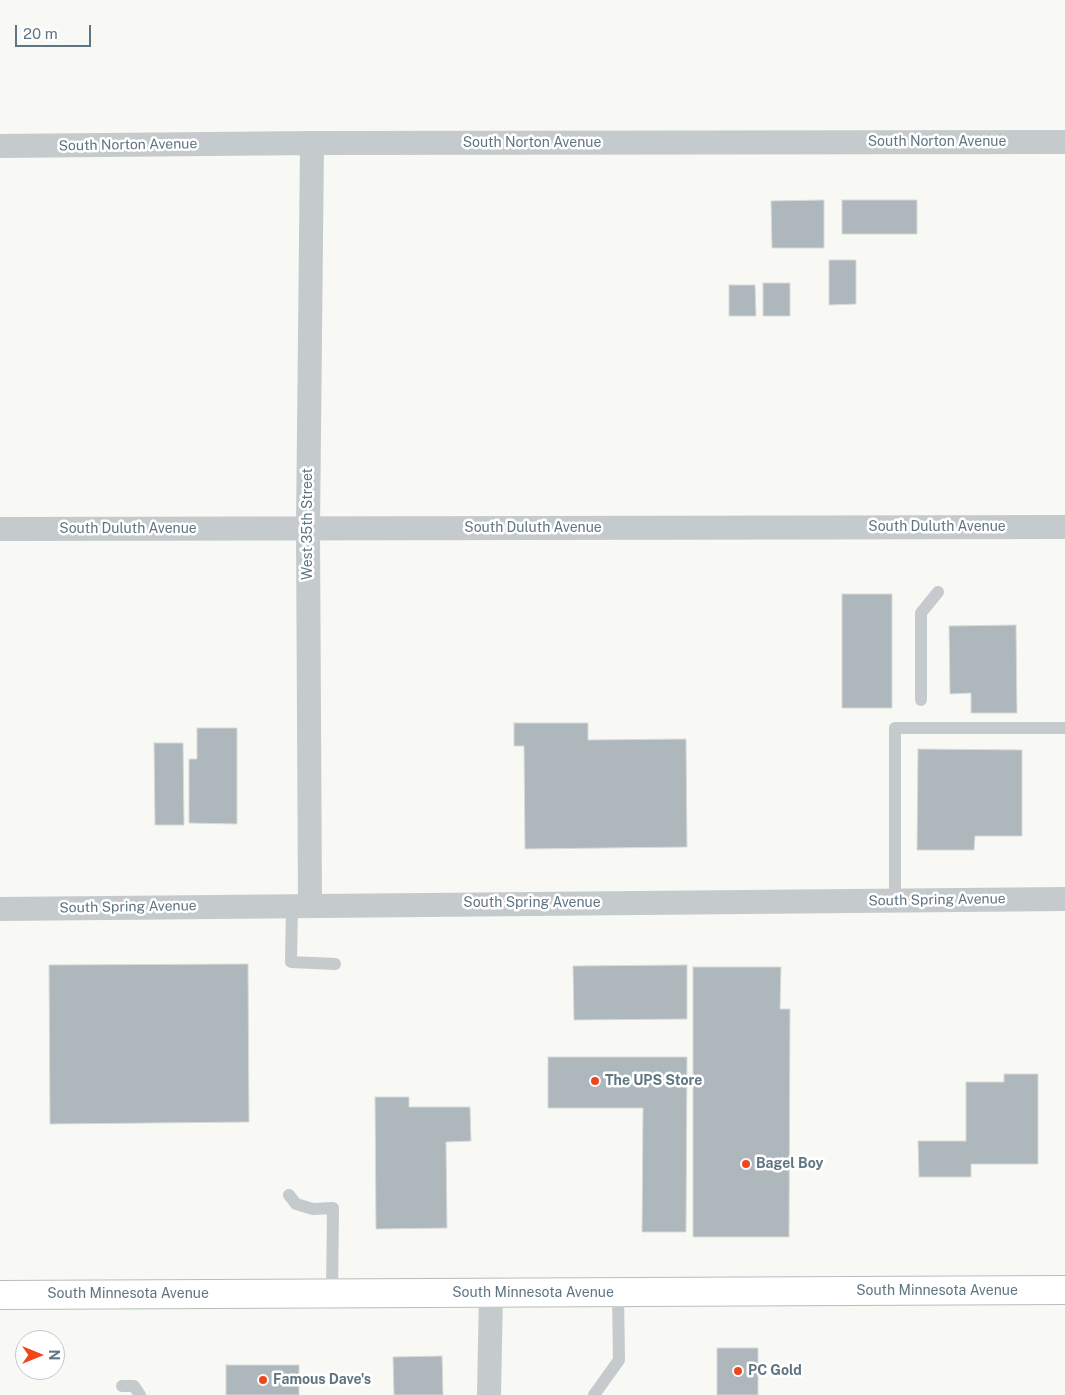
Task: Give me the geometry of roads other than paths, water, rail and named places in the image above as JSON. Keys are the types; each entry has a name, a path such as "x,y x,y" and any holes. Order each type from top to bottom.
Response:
{"main road":[{"name":"South Minnesota Avenue","path":"0,1295 1065,1290"}],"street":[{"name":"South Norton Avenue","path":"0,146 312,143 1065,142"},
{"name":"West 35th Street","path":"301,906 308,528 312,143"},
{"name":"South Duluth Avenue","path":"0,529 1065,527"},
{"name":"South Spring Avenue","path":"0,909 1065,899"},
{"path":"489,1395 491,1293"}],"lane":[{"path":"921,700 921,613 938,592"},
{"path":"895,900 895,728 1065,728"},
{"path":"301,906 291,962 334,964"},
{"path":"289,1195 296,1204 313,1209 333,1208 332,1294"},
{"path":"594,1395 619,1360 618,1292"},
{"path":"122,1386 134,1386 140,1395"}],"place":[{"name":"The UPS Store","path":"595,1081"},
{"name":"Bagel Boy","path":"746,1164"},
{"name":"PC Gold","path":"738,1371"},
{"name":"Famous Dave's","path":"263,1380"}]}
